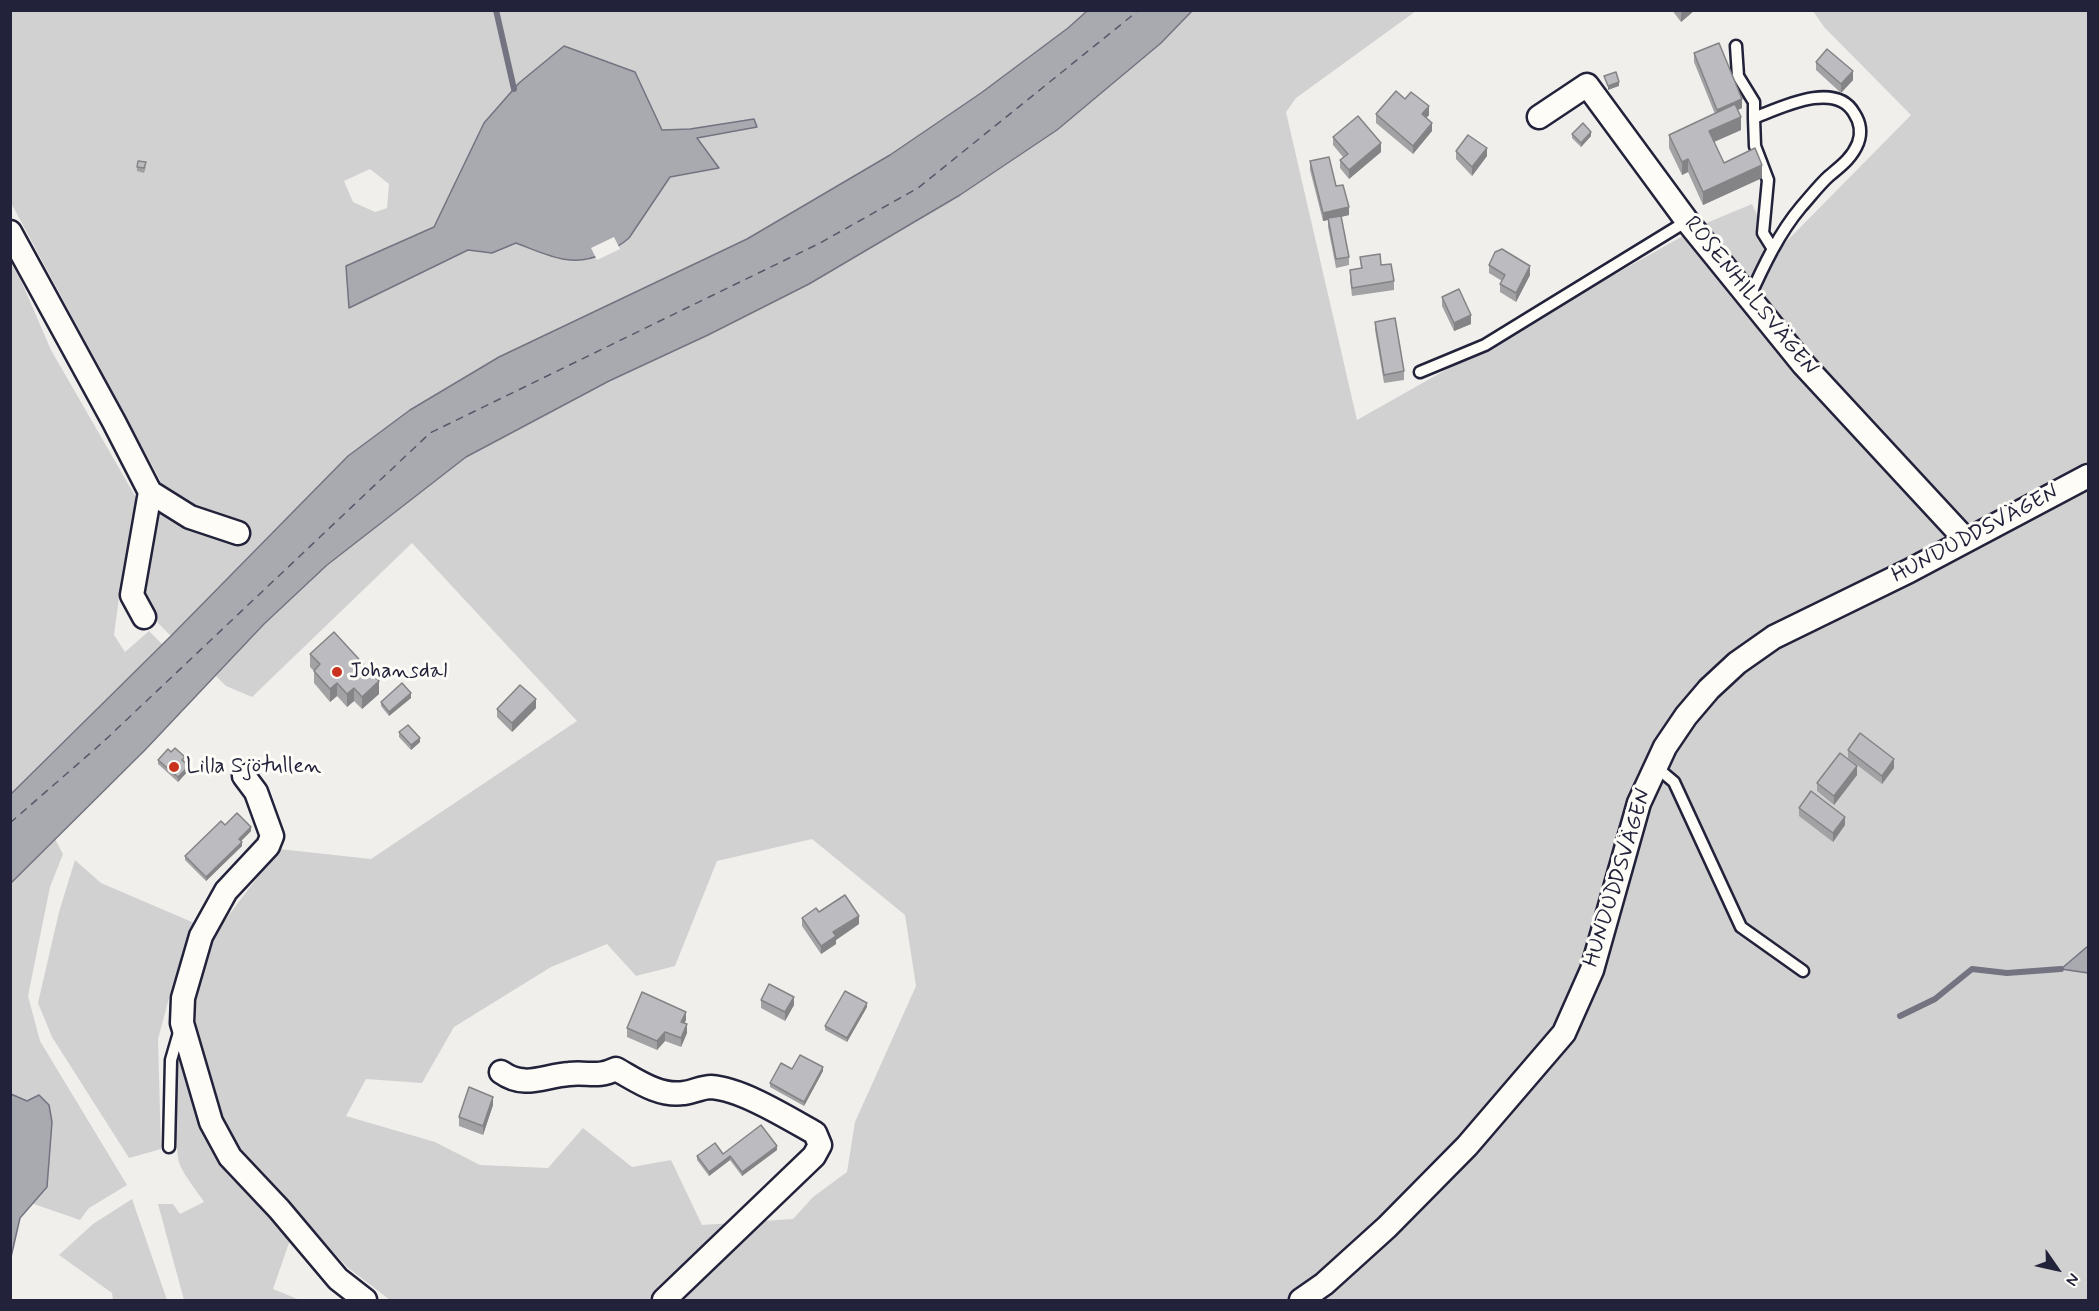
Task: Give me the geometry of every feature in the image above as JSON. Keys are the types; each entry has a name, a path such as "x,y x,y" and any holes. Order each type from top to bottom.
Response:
{"street":[{"name":"ROSENHILLSVÄGEN","path":"1539,117 1587,85 1687,221 1803,364 1965,540"},
{"path":"10,232 150,492 190,517 238,533"},
{"name":"HUNDUDDSVÄGEN","path":"1301,1300 1324,1284 1388,1227 1467,1146 1564,1033 1592,970 1639,802 1654,766 1686,716 1709,689 1737,663 1774,637 1899,576 2088,476"},
{"path":"144,617 132,595 150,492"},
{"path":"244,776 256,792 272,836 268,846 226,891 201,936 183,998 182,1023 211,1122 230,1157 279,1209 338,1279 364,1300"},
{"path":"501,1072 512,1080 541,1080 570,1074 604,1075 616,1069 653,1090 682,1094 709,1087 732,1092 816,1133 820,1145 814,1156 664,1300"}],"lane":[{"path":"1736,46 1738,76 1754,102 1755,146 1768,180 1763,233 1773,249"},
{"path":"1749,298 1773,249 1799,208 1827,178 1847,162 1859,142 1860,124 1852,109 1838,98 1810,98 1754,118"},
{"path":"1420,372 1485,345 1687,221"},
{"path":"1654,766 1674,783 1741,927 1803,971"},
{"path":"169,1147 171,1060 182,1023"}],"shaded area":[{"path":"10,11 1087,11 1068,28 981,93 890,155 747,239 499,357 410,410 348,456 171,636 158,623 146,595 138,589 160,480 11,203","holes":["370,169 389,184 387,208 375,212 353,202 344,181"]},
{"path":"1087,11 1192,11 1161,43 1057,130 960,195 809,284 708,335 609,381 466,457 327,565 264,624 145,750 11,883 11,794 348,456 410,410 499,357 747,239 890,155 981,93 1068,28"},
{"path":"1192,11 1416,11 1296,98 1286,112 1357,420 1704,224 1752,204 1775,253 1911,115 1824,27 1813,11 2088,11 2088,1300 390,1300 347,1267 229,1137 199,1066 194,994 206,945 279,849 371,859 577,721 412,543 252,697 226,686 216,676 264,624 327,565 466,457 609,381 708,335 809,284 960,195 1057,130 1161,43","holes":["812,839 905,915 916,986 855,1122 847,1172 813,1197 793,1219 702,1225 671,1160 632,1167 583,1128 548,1168 480,1165 435,1142 346,1116 366,1079 422,1083 454,1027 551,967 607,944 636,976 675,966 717,861"]},
{"path":"564,46 635,72 662,130 690,129 754,119 757,127 697,138 719,168 670,177 629,238 605,253 593,258 571,260 550,256 516,243 492,253 468,250 349,308 346,266 434,227 484,123 519,83"},
{"path":"10,255 51,350 138,501 123,568 114,635 125,652 149,631 162,644 11,794"},
{"path":"55,839 63,854 50,887 28,996 40,1041 127,1185 89,1208 80,1220 31,1203 47,1187 52,1122 27,1101 11,1094 11,883"},
{"path":"75,860 101,883 199,925 173,983 158,1039 161,1149 129,1158 52,1037 38,1003 59,912"},
{"path":"2088,946 2088,973 2061,969"},
{"path":"180,1053 183,1056 195,1109 214,1150 290,1240 273,1289 300,1300 184,1300 158,1204 173,1204 180,1214 204,1202 186,1177 179,1162 175,1107 176,1075"},
{"path":"11,1094 27,1101 39,1095 49,1105 52,1122 47,1187 20,1218 11,1257"},
{"path":"132,1199 167,1300 113,1300 112,1293 59,1255 93,1224"}],"pier":[{"path":"614,237 620,249 597,260 591,248"}],"building":[{"path":"1719,43 1742,99 1717,110 1694,53"},
{"path":"1827,49 1853,71 1841,84 1816,62"},
{"path":"1616,72 1619,82 1608,86 1604,76"},
{"path":"1396,91 1405,99 1411,92 1429,106 1422,114 1432,123 1413,146 1376,114"},
{"path":"1735,104 1741,117 1709,131 1724,163 1755,148 1762,165 1703,192 1688,159 1682,162 1669,135"},
{"path":"1358,116 1381,143 1349,170 1340,160 1348,154 1333,137"},
{"path":"1583,123 1591,132 1581,143 1572,134"},
{"path":"1468,135 1487,148 1472,167 1456,151"},
{"path":"1329,157 1336,186 1343,185 1349,207 1323,213 1310,161"},
{"path":"138,161 146,162 144,168 137,167"},
{"path":"1341,216 1349,257 1336,259 1328,218"},
{"path":"1502,249 1530,266 1516,293 1500,284 1505,275 1489,265 1495,252"},
{"path":"1380,254 1381,265 1391,264 1394,281 1352,288 1350,270 1362,268 1360,257"},
{"path":"1459,289 1471,315 1454,323 1442,297"},
{"path":"1395,318 1404,371 1384,375 1375,322"},
{"name":"Johansdal","path":"334,632 379,681 362,697 354,688 347,694 337,683 330,689 314,671 320,664 310,654"},
{"path":"402,683 411,693 389,712 381,702"},
{"path":"520,685 536,699 512,723 497,709"},
{"path":"408,725 420,738 411,745 399,732"},
{"path":"1860,733 1894,759 1882,776 1848,750"},
{"name":"Lilla Sjötullen","path":"175,748 185,757 182,760 189,766 178,777 158,760 168,749 171,752"},
{"path":"1840,753 1857,766 1834,796 1817,783"},
{"path":"1811,791 1845,817 1833,833 1799,808"},
{"path":"237,813 251,827 239,839 242,842 206,877 185,856 221,821 225,825"},
{"path":"845,895 859,916 833,932 836,936 821,946 802,918 816,908 819,912"},
{"path":"769,984 794,997 785,1012 761,1000"},
{"path":"845,991 867,1003 847,1038 825,1026"},
{"path":"642,992 686,1012 681,1022 687,1024 681,1038 665,1032 657,1041 627,1028"},
{"path":"800,1055 823,1067 804,1102 770,1083 781,1063 792,1069"},
{"path":"469,1087 493,1097 483,1126 459,1117"},
{"path":"761,1125 777,1146 742,1172 730,1156 709,1172 697,1156 715,1143 723,1154"}],"waterway":[{"path":"496,10 514,89"},
{"path":"1900,1016 1935,999 1972,969 2007,973 2061,969"}],"ferry route":[{"path":"10,823 103,742 430,433 820,243 918,188 1139,10"}],"place":[{"name":"Johansdal","path":"337,672"},
{"name":"Lilla Sjötullen","path":"174,767"}]}
